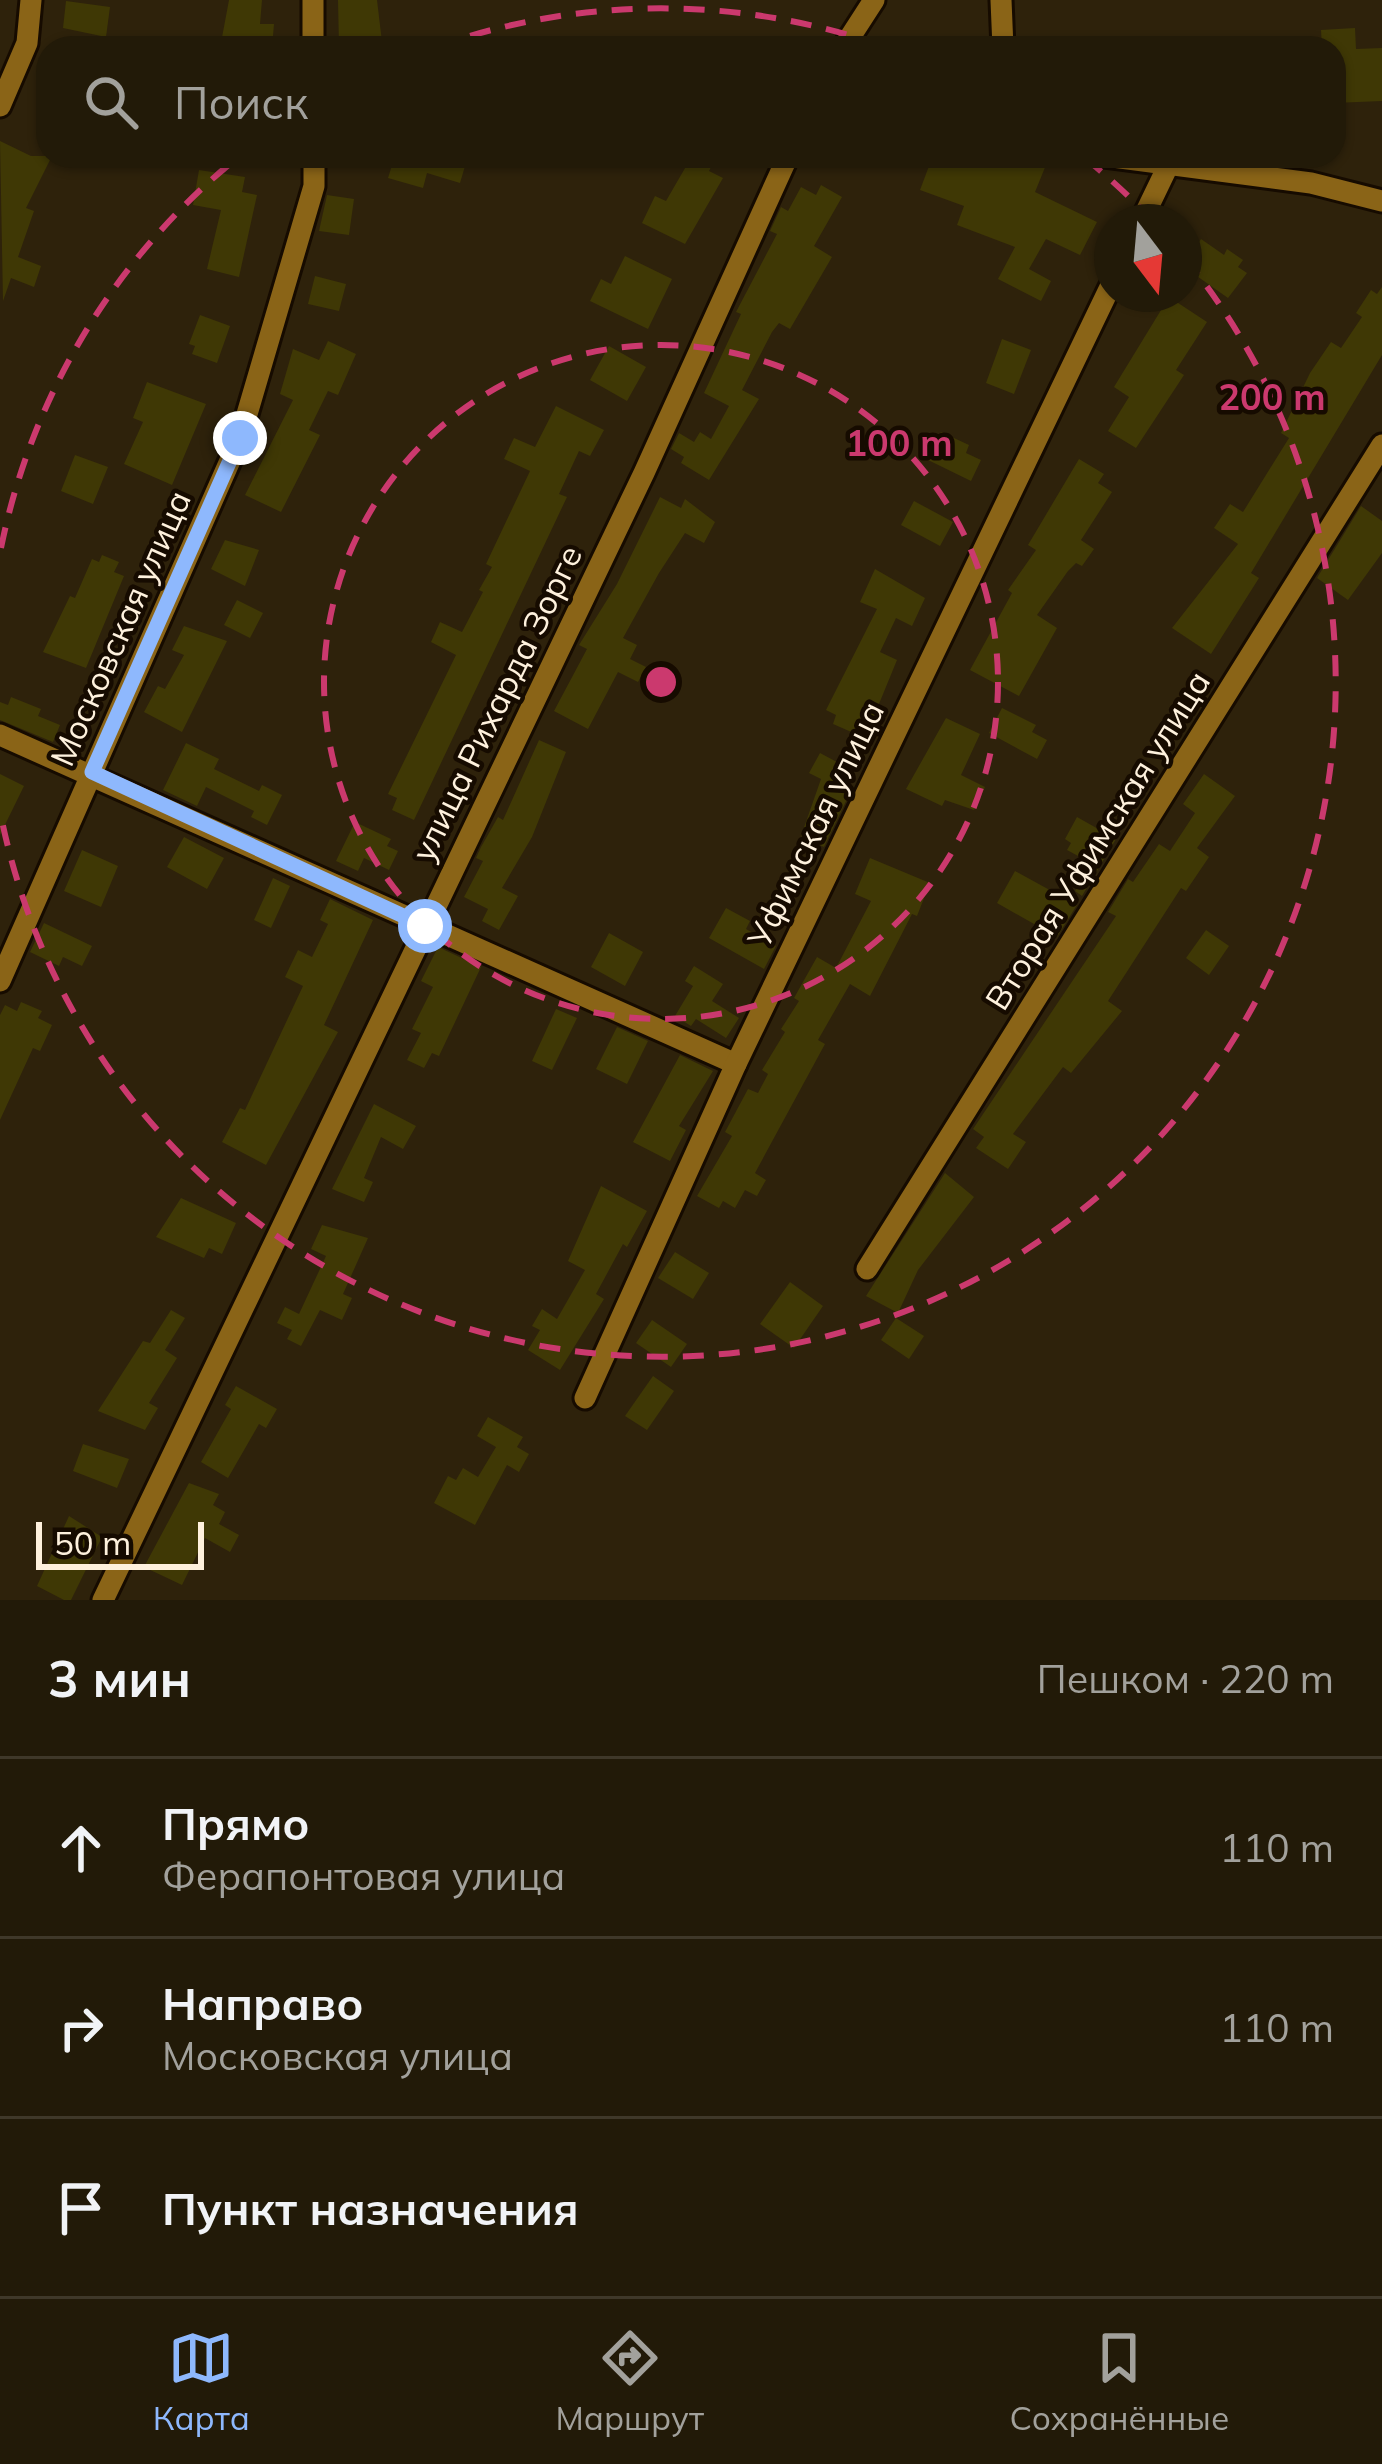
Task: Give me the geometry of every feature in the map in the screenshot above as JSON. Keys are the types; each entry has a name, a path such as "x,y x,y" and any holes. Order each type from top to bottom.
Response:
{"street":[{"path":"0,106 27,43 31,0"},
{"path":"314,0 314,36"},
{"path":"851,36 874,0"},
{"path":"1001,0 1002,36"},
{"name":"Московская улица","path":"0,981 240,438 314,186 314,168"},
{"name":"улица Рихарда Зорге","path":"103,1600 644,472 783,168"},
{"path":"1151,204 1168,168 1311,183 1382,201"},
{"name":"Уфимская улица","path":"585,1398 736,1064 1098,312"},
{"name":"Вторая Уфимская улица","path":"867,1269 1382,446"},
{"path":"0,735 92,772 736,1064"}],"building":[{"path":"229,0 262,0 260,24 274,24 273,36 222,36"},
{"path":"338,0 377,0 381,36 339,36"},
{"path":"66,1 110,7 106,36 63,28"},
{"path":"1355,28 1356,49 1382,48 1382,101 1346,102 1346,36 1321,36 1321,30"},
{"path":"0,141 36,156 36,168 46,168 26,208 34,211 18,257 41,266 34,287 11,278 3,301"},
{"path":"391,168 464,168 460,183 427,173 423,188 388,178"},
{"path":"685,168 710,168 723,178 685,244 642,223 655,196 666,201"},
{"path":"928,168 1045,168 1035,192 1094,221 1094,228 1080,255 1046,239 1029,269 1051,281 1041,301 998,279 1015,247 957,225 964,206 920,190"},
{"path":"199,170 245,177 242,192 257,195 239,277 207,269 221,210 193,205"},
{"path":"821,185 842,197 814,246 832,257 790,329 779,323 772,332 742,390 759,399 709,480 681,463 684,457 671,449 679,433 694,442 700,432 711,439 729,406 704,393 741,314 736,312 777,234 770,231 781,207 788,211 801,187 816,195"},
{"path":"327,195 354,199 349,235 319,231"},
{"path":"1202,240 1224,255 1227,249 1243,260 1238,267 1247,273 1228,298 1202,280"},
{"path":"625,256 672,279 648,329 590,301 601,279 611,284"},
{"path":"315,276 346,284 339,311 308,304"},
{"path":"1382,287 1382,355 1251,573 1259,578 1211,654 1172,628 1238,544 1214,528 1230,504 1243,512 1289,438 1281,433 1310,373 1331,342 1341,348 1362,317 1356,313 1371,290 1377,294"},
{"path":"1160,312 1192,312 1207,322 1176,370 1184,375 1136,448 1108,431 1129,397 1114,387"},
{"path":"200,315 230,326 217,363 192,354 195,346 189,344"},
{"path":"1002,339 1031,350 1014,394 986,383"},
{"path":"328,341 356,354 338,395 328,391 309,430 320,435 281,512 245,495 293,400 280,394 293,349 319,360"},
{"path":"609,346 646,367 627,401 590,380"},
{"path":"147,382 206,404 172,485 124,464 143,422 133,418"},
{"path":"556,406 604,430 590,456 579,451 559,494 567,497 414,820 392,810 397,798 388,794 456,655 431,642 440,622 462,632 492,567 486,564 530,471 504,459 514,438 535,447"},
{"path":"941,432 969,445 966,453 981,460 971,481 928,460"},
{"path":"75,455 108,467 93,504 61,491"},
{"path":"1079,459 1104,474 1098,483 1112,492 1081,540 1094,549 1082,566 1076,563 1068,571 1037,615 1057,628 1019,696 970,670 1012,593 1008,590 1036,550 1028,545"},
{"path":"660,497 681,508 685,499 715,522 704,543 685,533 659,573 623,638 637,645 630,659 646,667 638,682 618,672 588,729 554,711 587,649 579,645 617,584"},
{"path":"914,501 953,522 940,546 901,525"},
{"path":"1361,506 1382,521 1382,553 1348,600 1317,578"},
{"path":"225,540 259,550 245,586 211,569"},
{"path":"102,555 119,562 114,572 124,576 86,668 43,652 92,559 99,562"},
{"path":"875,569 925,598 912,626 896,618 880,652 897,660 865,738 833,724 836,715 826,710 877,609 860,602"},
{"path":"237,600 263,613 250,638 224,625"},
{"path":"184,626 227,641 182,732 144,712 158,686 165,689 184,655 172,650"},
{"path":"11,697 41,709 38,716 60,725 53,742 0,720 0,702 8,705"},
{"path":"1002,708 1036,725 1032,732 1047,740 1037,759 989,733"},
{"path":"946,718 980,734 961,775 985,787 974,810 945,800 942,806 906,789"},
{"path":"539,740 566,752 532,837 502,888 518,896 499,930 482,921 488,909 464,897 483,861 476,858 481,847 498,817 503,820"},
{"path":"186,743 219,759 214,769 259,791 262,785 282,795 267,825 251,817 254,811 206,787 197,806 163,790"},
{"path":"820,753 852,770 841,791 849,795 824,847 801,836 821,779 809,773"},
{"path":"0,774 24,786 0,835"},
{"path":"1204,774 1235,796 1197,848 1209,857 1186,891 1181,888 1108,1001 1122,1011 1071,1073 1063,1067 1013,1134 1026,1142 1008,1169 976,1148 984,1137 973,1129 1116,916 1108,912 1128,879 1133,882 1159,844 1170,851 1195,813 1183,804"},
{"path":"1077,817 1116,839 1082,896 1075,891 1093,864 1067,850 1071,843 1065,839"},
{"path":"355,822 391,839 387,846 398,851 389,870 364,858 358,871 336,861"},
{"path":"184,837 224,858 207,889 167,867"},
{"path":"82,850 118,866 101,907 64,891"},
{"path":"870,858 930,883 917,916 912,914 870,996 850,984 818,1040 825,1044 755,1173 766,1180 757,1196 745,1190 735,1208 723,1201 719,1208 697,1196 732,1136 725,1132 748,1089 758,1093 768,1074 762,1070 785,1032 781,1029 799,1001 794,998 817,957 836,968 871,901 855,894"},
{"path":"1015,871 1077,905 1057,937 997,903"},
{"path":"273,878 290,886 271,928 254,920"},
{"path":"330,899 373,920 324,1025 338,1032 266,1165 222,1142 240,1108 245,1110 303,986 285,977 298,950 312,957 328,924 320,920"},
{"path":"726,908 750,921 746,929 776,946 764,969 709,938"},
{"path":"44,923 92,946 82,966 63,957 59,966 30,952"},
{"path":"1206,930 1229,946 1209,975 1186,958"},
{"path":"609,933 643,952 625,986 591,967"},
{"path":"438,947 481,967 439,1056 432,1053 424,1068 407,1060 421,1033 412,1029 433,987 421,981"},
{"path":"694,966 723,984 712,1001 739,1018 726,1038 696,1019 691,1026 675,1016 693,986 685,981"},
{"path":"21,1002 42,1011 38,1018 52,1025 40,1051 33,1048 0,1120 0,1015 5,1005 17,1011"},
{"path":"556,1009 577,1018 552,1070 532,1061"},
{"path":"617,1027 648,1041 627,1084 596,1069"},
{"path":"680,1055 713,1071 679,1126 686,1130 670,1161 633,1142"},
{"path":"374,1104 416,1126 403,1149 381,1137 364,1178 373,1182 364,1202 332,1189"},
{"path":"945,1173 974,1197 918,1270 898,1313 866,1296"},
{"path":"601,1186 647,1211 627,1247 623,1244 596,1294 604,1299 560,1370 528,1350 540,1330 532,1326 542,1309 557,1319 585,1270 568,1261"},
{"path":"181,1198 236,1223 222,1254 209,1248 204,1258 156,1237"},
{"path":"322,1225 368,1238 343,1294 352,1298 342,1320 320,1310 301,1346 287,1339 292,1330 277,1323 285,1307 299,1314 326,1256 311,1249"},
{"path":"675,1252 709,1273 693,1299 658,1278"},
{"path":"790,1282 823,1306 794,1348 760,1324"},
{"path":"171,1310 185,1318 165,1350 177,1358 149,1403 158,1408 145,1430 98,1411 143,1341 150,1343"},
{"path":"896,1318 924,1336 909,1359 881,1340"},
{"path":"652,1320 687,1344 671,1367 636,1343"},
{"path":"653,1376 674,1391 647,1430 625,1416"},
{"path":"236,1386 277,1409 266,1428 259,1424 228,1478 201,1462 231,1409 225,1405"},
{"path":"488,1417 523,1437 517,1447 529,1454 519,1472 507,1465 475,1525 434,1503 448,1476 456,1480 463,1468 478,1477 496,1447 477,1436"},
{"path":"83,1444 129,1459 117,1488 73,1471"},
{"path":"189,1483 219,1494 213,1505 225,1512 219,1524 239,1535 230,1552 205,1538 182,1585 144,1567"},
{"path":"69,1516 102,1537 71,1600 64,1600 37,1586"}],"route":[{"path":"240,438 92,772 425,926"}]}
